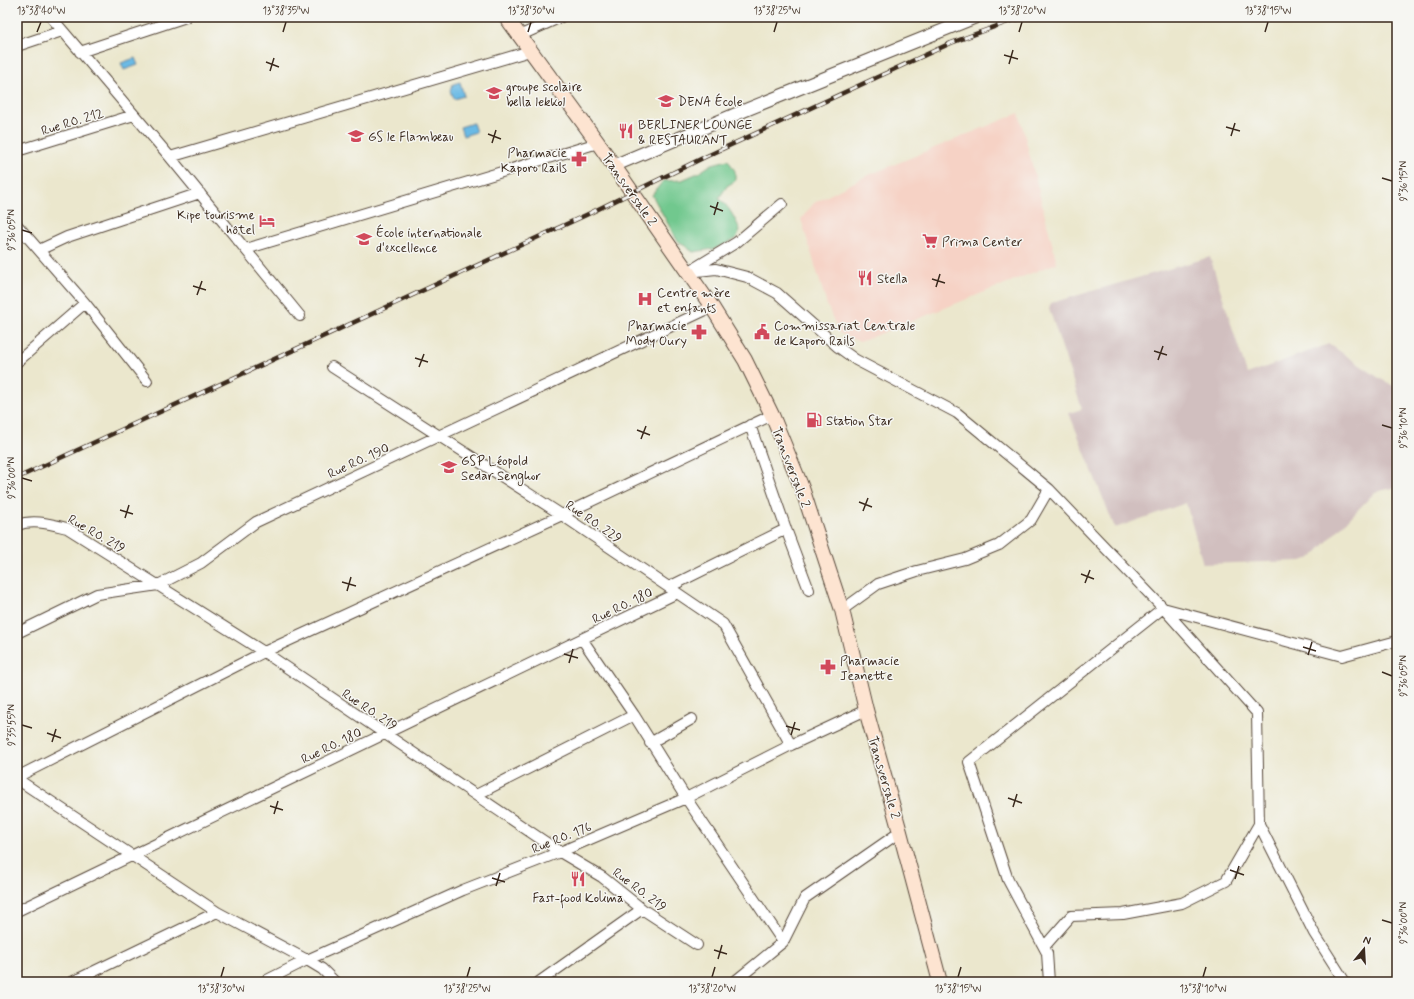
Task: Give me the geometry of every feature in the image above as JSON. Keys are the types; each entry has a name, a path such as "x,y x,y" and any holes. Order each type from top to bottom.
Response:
{"main road":[{"name":"Transversale 2","path":"506,17 598,143 712,307 745,360 772,415 802,488 842,610 866,710 940,982"}],"street":[{"path":"51,17 200,193 300,316"},
{"path":"80,52 186,17"},
{"path":"519,36 561,17"},
{"path":"613,166 748,109 976,17"},
{"path":"17,46 62,31"},
{"path":"170,157 530,51"},
{"name":"Rue RO. 212","path":"17,151 134,115"},
{"path":"246,249 598,143"},
{"path":"39,250 67,237 200,193"},
{"path":"688,272 737,242 782,204"},
{"path":"17,225 85,303 147,381"},
{"path":"688,272 716,270 747,277 777,293 844,352 856,360 957,413 1049,489 1163,608 1257,713 1258,824 1314,933 1345,982"},
{"path":"17,362 85,303"},
{"name":"Rue RO. 190","path":"17,633 97,594 158,585 201,563 256,522 712,307"},
{"name":"Rue RO. 229","path":"332,367 562,515 723,624 791,745"},
{"path":"334,982 322,970 307,960 217,912 17,778 264,652 562,515 772,415"},
{"path":"750,425 786,529 810,590"},
{"path":"842,610 878,584 917,571 966,559 999,545 1031,520 1049,489"},
{"name":"Rue RO. 219","path":"17,525 23,523 42,522 67,528 264,652 560,852 602,877 642,909 697,945"},
{"name":"Rue RO. 180","path":"17,911 582,639 786,529"},
{"path":"1163,608 1342,656 1397,641"},
{"path":"1049,982 1047,952 1008,880 969,762 1163,608"},
{"path":"582,639 634,715 650,743 686,798 783,942"},
{"name":"Rue RO. 176","path":"263,982 307,960 463,890 560,852 686,798 791,745 866,710"},
{"path":"476,794 634,715"},
{"path":"650,743 692,719"},
{"path":"1044,946 1071,916 1122,914 1182,903 1226,881 1258,824"},
{"path":"734,982 783,942 805,898 900,832"},
{"path":"539,982 642,909"},
{"path":"72,982 217,912"}],"shaded area":[{"name":"Prima Center","path":"1019,113 1057,263 860,342 839,333 827,305 801,219 814,203 864,177"},
{"path":"1210,257 1247,374 1329,344 1379,378 1397,388 1397,487 1375,492 1318,551 1310,558 1302,561 1203,564 1186,503 1115,528 1069,413 1082,409 1049,308 1051,303"}],"green space":[{"path":"728,160 735,171 735,181 727,186 719,198 726,205 740,230 736,239 714,249 693,252 677,240 652,195 663,181 682,180 700,172 712,164"}],"water":[{"path":"135,58 138,65 124,70 121,63"},
{"path":"460,82 464,96 454,99 451,91 453,84"},
{"path":"473,123 476,132 463,136 460,127"}],"railway":[{"path":"17,478 586,215 707,156 951,43 1013,20 1027,17"}],"place":[{"name":"groupe scolaire bella lekkol","path":"494,93"},
{"name":"DENA École","path":"666,101"},
{"name":"BERLINER LOUNGE & RESTAURANT","path":"626,131"},
{"name":"GS le Flambeau","path":"356,136"},
{"name":"Pharmacie Kaporo Rails","path":"579,159"},
{"name":"Kipe tourisme hôtel","path":"267,221"},
{"name":"École internationale d'excellence","path":"364,239"},
{"name":"Prima Center","path":"930,241"},
{"name":"Stella","path":"865,278"},
{"name":"Centre mère et enfants","path":"645,299"},
{"name":"Pharmacie Mody Oury","path":"699,332"},
{"name":"Commissariat Centrale de Kaporo Rails","path":"762,332"},
{"name":"Station Star","path":"814,420"},
{"name":"GSP Léopold Sedar Senghor","path":"449,467"},
{"name":"Pharmacie Jeanette","path":"828,667"},
{"name":"Fast-food Kolima","path":"578,879"}]}
